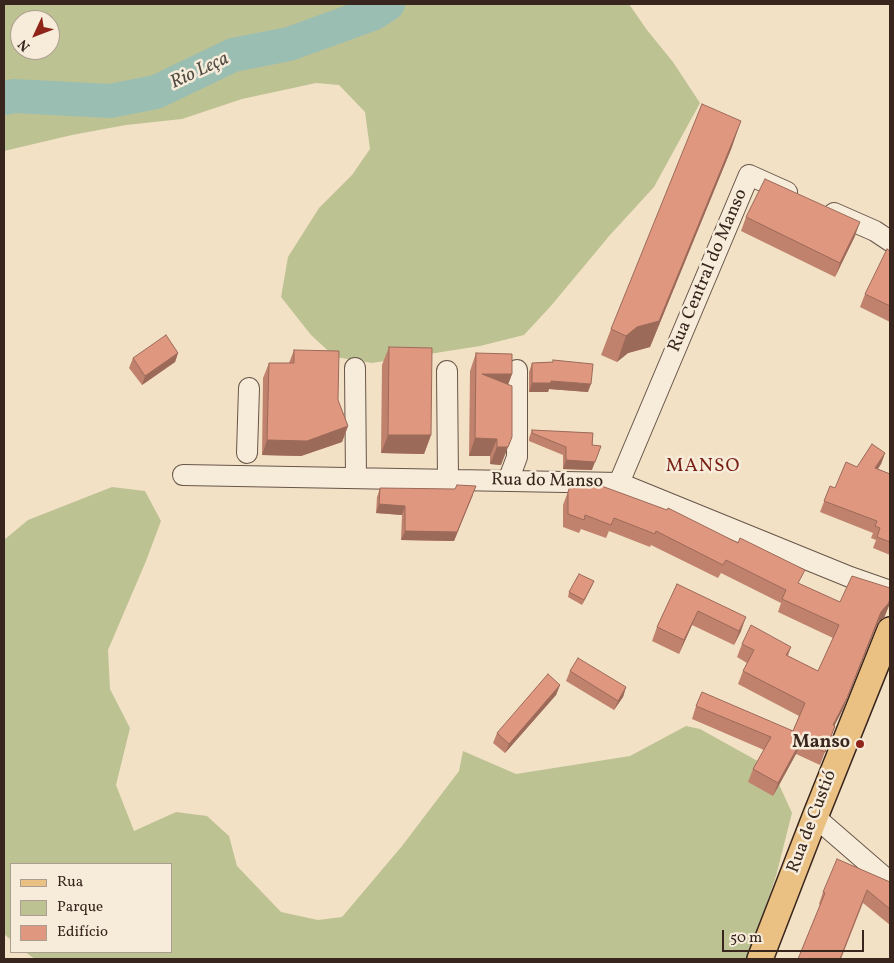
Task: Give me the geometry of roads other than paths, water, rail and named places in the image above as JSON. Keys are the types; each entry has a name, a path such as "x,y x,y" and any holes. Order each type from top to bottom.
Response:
{"main road":[{"name":"Rua de Custió","path":"760,959 890,630"}],"street":[{"name":"Rua Central do Manso","path":"619,484 749,175 875,231 890,241"},
{"path":"355,368 356,478"},
{"path":"508,481 517,457 518,370"},
{"path":"447,371 448,480"},
{"path":"248,388 248,466"},
{"name":"Rua do Manso","path":"183,475 248,466 356,478 619,484 850,578 890,590"},
{"path":"815,817 890,882"}],"waterway":[{"name":"Rio Leça","path":"4,98 14,96 110,101 156,92 233,55 289,44 372,14 388,4"}],"place":[{"name":"Manso","path":"860,744"}],"district":[{"name":"MANSO","path":"703,468"}]}
